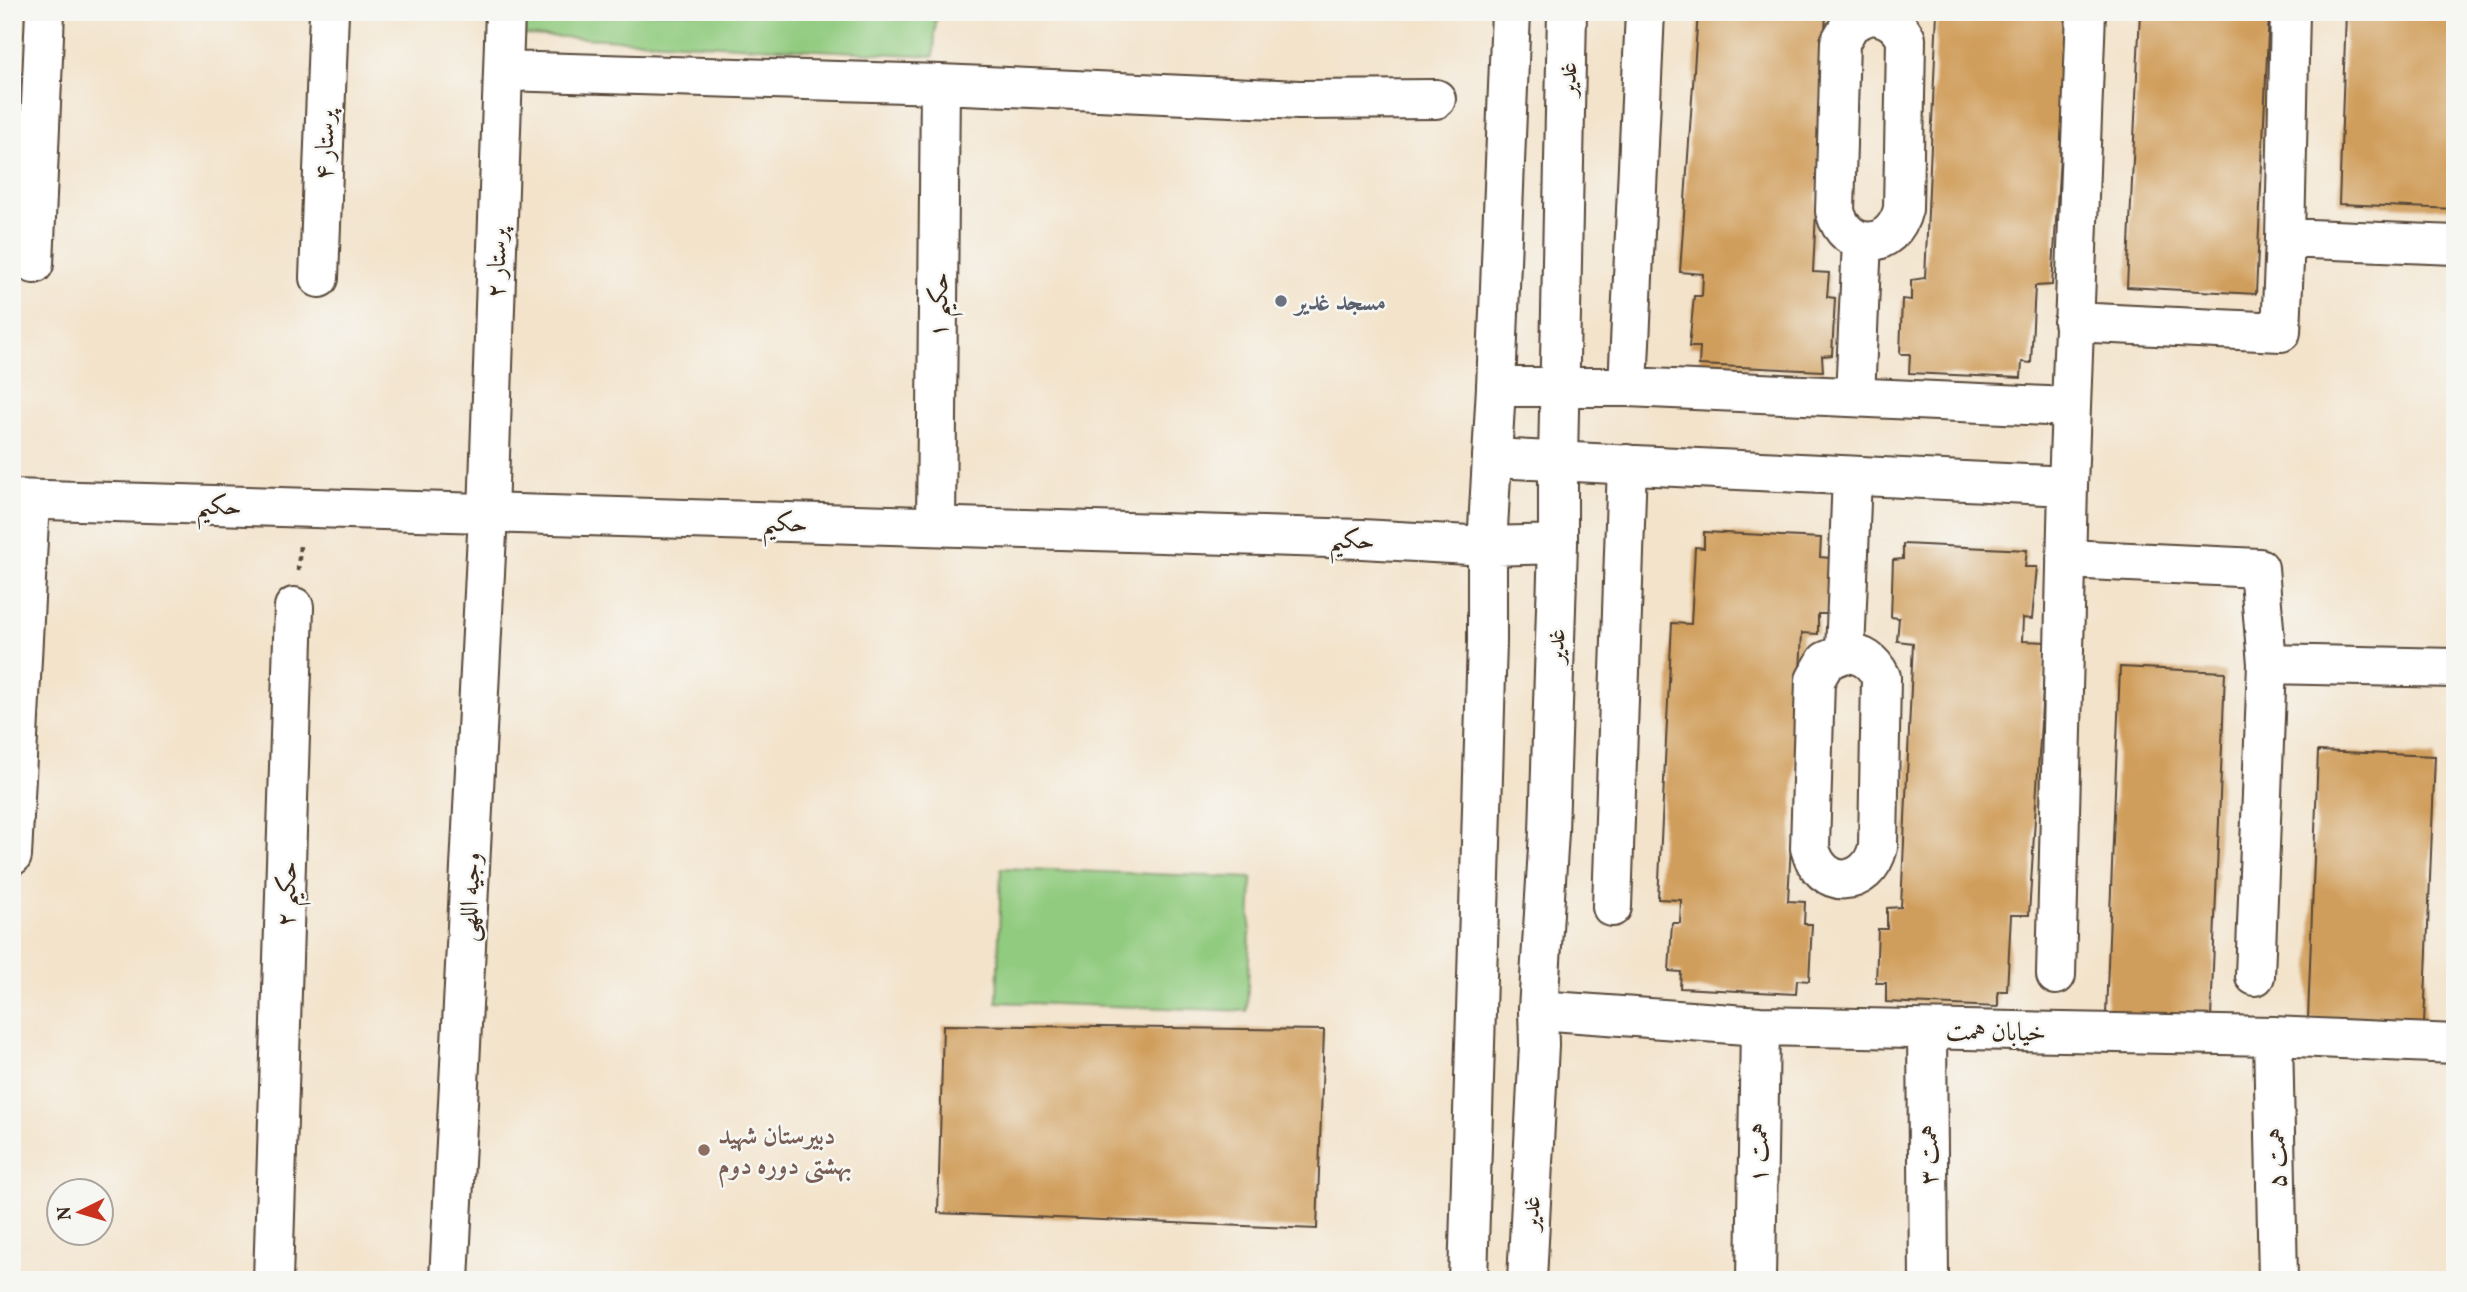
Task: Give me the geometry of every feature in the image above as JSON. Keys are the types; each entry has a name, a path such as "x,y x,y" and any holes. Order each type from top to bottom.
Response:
{"street":[{"path":"34,264 45,12"},
{"name":"پرستار ۴","path":"318,278 329,12"},
{"name":"پرستار ۲","path":"488,514 505,12"},
{"path":"1468,1280 1486,682 1487,546 1511,12"},
{"name":"غدیر","path":"1527,1280 1539,1045 1538,1010 1549,832 1558,544 1567,12"},
{"path":"1628,387 1646,12"},
{"path":"2056,975 2067,486 2086,12"},
{"path":"2073,322 2281,332 2290,12"},
{"path":"1870,15 1892,21 1906,39 1903,209 1894,231 1885,238 1873,242 1861,241 1843,230 1835,211 1840,42 1851,23 1870,15"},
{"path":"503,71 940,84 1299,100 1436,99"},
{"name":"حکیم ۱","path":"936,526 940,84"},
{"path":"2285,238 2455,245"},
{"path":"1855,397 1861,241"},
{"path":"1496,387 1628,387 2070,407"},
{"path":"1492,458 2067,486"},
{"path":"1612,907 1627,464"},
{"path":"1845,653 1852,476"},
{"path":"12,856 21,500"},
{"name":"حکیم","path":"21,500 1362,539 1487,546 1558,544"},
{"name":"وجیه اللهی","path":"449,1280 488,514"},
{"path":"2066,559 2259,568 2267,664 2255,976"},
{"name":"حکیم ۲","path":"274,1280 295,607"},
{"path":"1845,653 1867,659 1876,666 1881,677 1878,847 1869,868 1860,876 1836,879 1818,868 1810,848 1815,680 1826,661 1845,653"},
{"path":"2267,664 2455,668"},
{"name":"خیابان همت","path":"1538,1010 1760,1026 2273,1035 2455,1044"},
{"name":"همت ۱","path":"1756,1280 1760,1026"},
{"name":"همت ۳","path":"1927,1030 1929,1280"},
{"name":"همت ۵","path":"2273,1035 2278,1280"}],"path":[{"path":"295,607 303,508"}],"green space":[{"path":"525,12 936,12 934,56 524,35"},
{"path":"1001,868 1252,878 1247,1011 997,1002"}],"building":[{"path":"1698,12 1826,12 1813,272 1829,273 1827,297 1835,298 1832,355 1822,356 1823,371 1699,365 1700,347 1689,347 1694,296 1702,296 1703,274 1680,272"},
{"path":"1937,12 2069,13 2052,285 2035,286 2031,363 2022,362 2021,378 1909,373 1910,354 1900,354 1902,299 1911,300 1911,280 1925,278"},
{"path":"2140,12 2269,12 2256,294 2127,287"},
{"path":"2346,12 2455,12 2455,209 2339,204"},
{"path":"1704,532 1821,538 1820,557 1830,558 1827,614 1818,614 1818,634 1802,633 1788,901 1805,902 1804,924 1812,924 1809,981 1797,980 1796,994 1680,988 1681,972 1669,971 1672,923 1680,923 1681,900 1658,899 1672,623 1691,624 1695,547 1704,548"},
{"path":"1903,544 2027,550 2025,567 2037,567 2032,619 2023,618 2022,641 2046,642 2029,915 2011,915 2007,991 1998,991 1998,1007 1886,1002 1886,983 1876,983 1878,929 1887,929 1887,908 1901,907 1913,643 1897,641 1899,618 1891,617 1893,560 1903,559"},
{"path":"2120,667 2225,672 2211,1018 2106,1014"},
{"path":"2318,751 2435,756 2424,1024 2308,1019"},
{"path":"943,1025 1324,1030 1317,1229 938,1213"}],"place":[{"name":"مسجد غدیر","path":"1281,301"},
{"name":"دبیرستان شهید بهشتی دوره دوم","path":"704,1150"}]}
